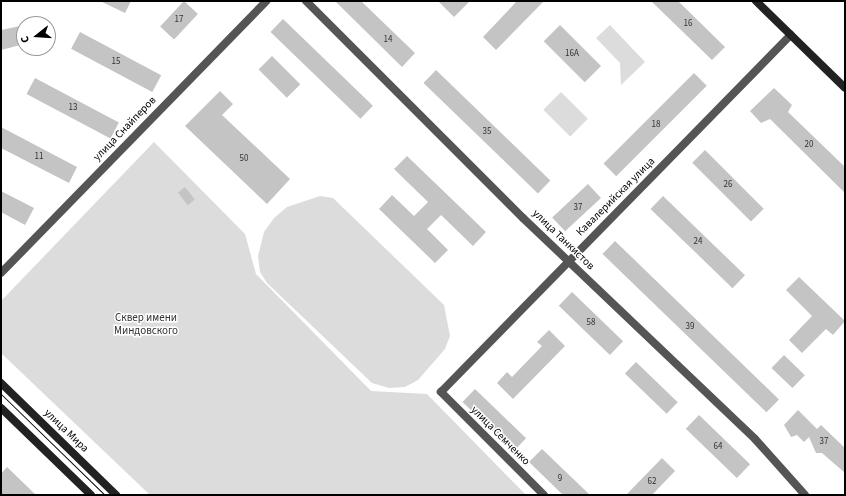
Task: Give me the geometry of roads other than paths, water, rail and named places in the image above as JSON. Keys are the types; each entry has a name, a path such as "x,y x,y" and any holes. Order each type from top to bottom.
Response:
{"main road":[{"path":"756,1 845,88"},
{"name":"улица Мира","path":"1,383 116,495"},
{"path":"1,408 91,495"}],"street":[{"name":"улица Снайперов","path":"1,273 266,1"},
{"name":"улица Танкистов","path":"306,1 569,261 755,439 805,495"},
{"name":"Кавалерийская улица","path":"441,392 791,35"},
{"name":"улица Семченко","path":"441,392 544,495"}],"tram line":[{"path":"1,394 105,495"}],"park label":[{"name":"Сквер имени Миндовского","path":"146,325"}]}
